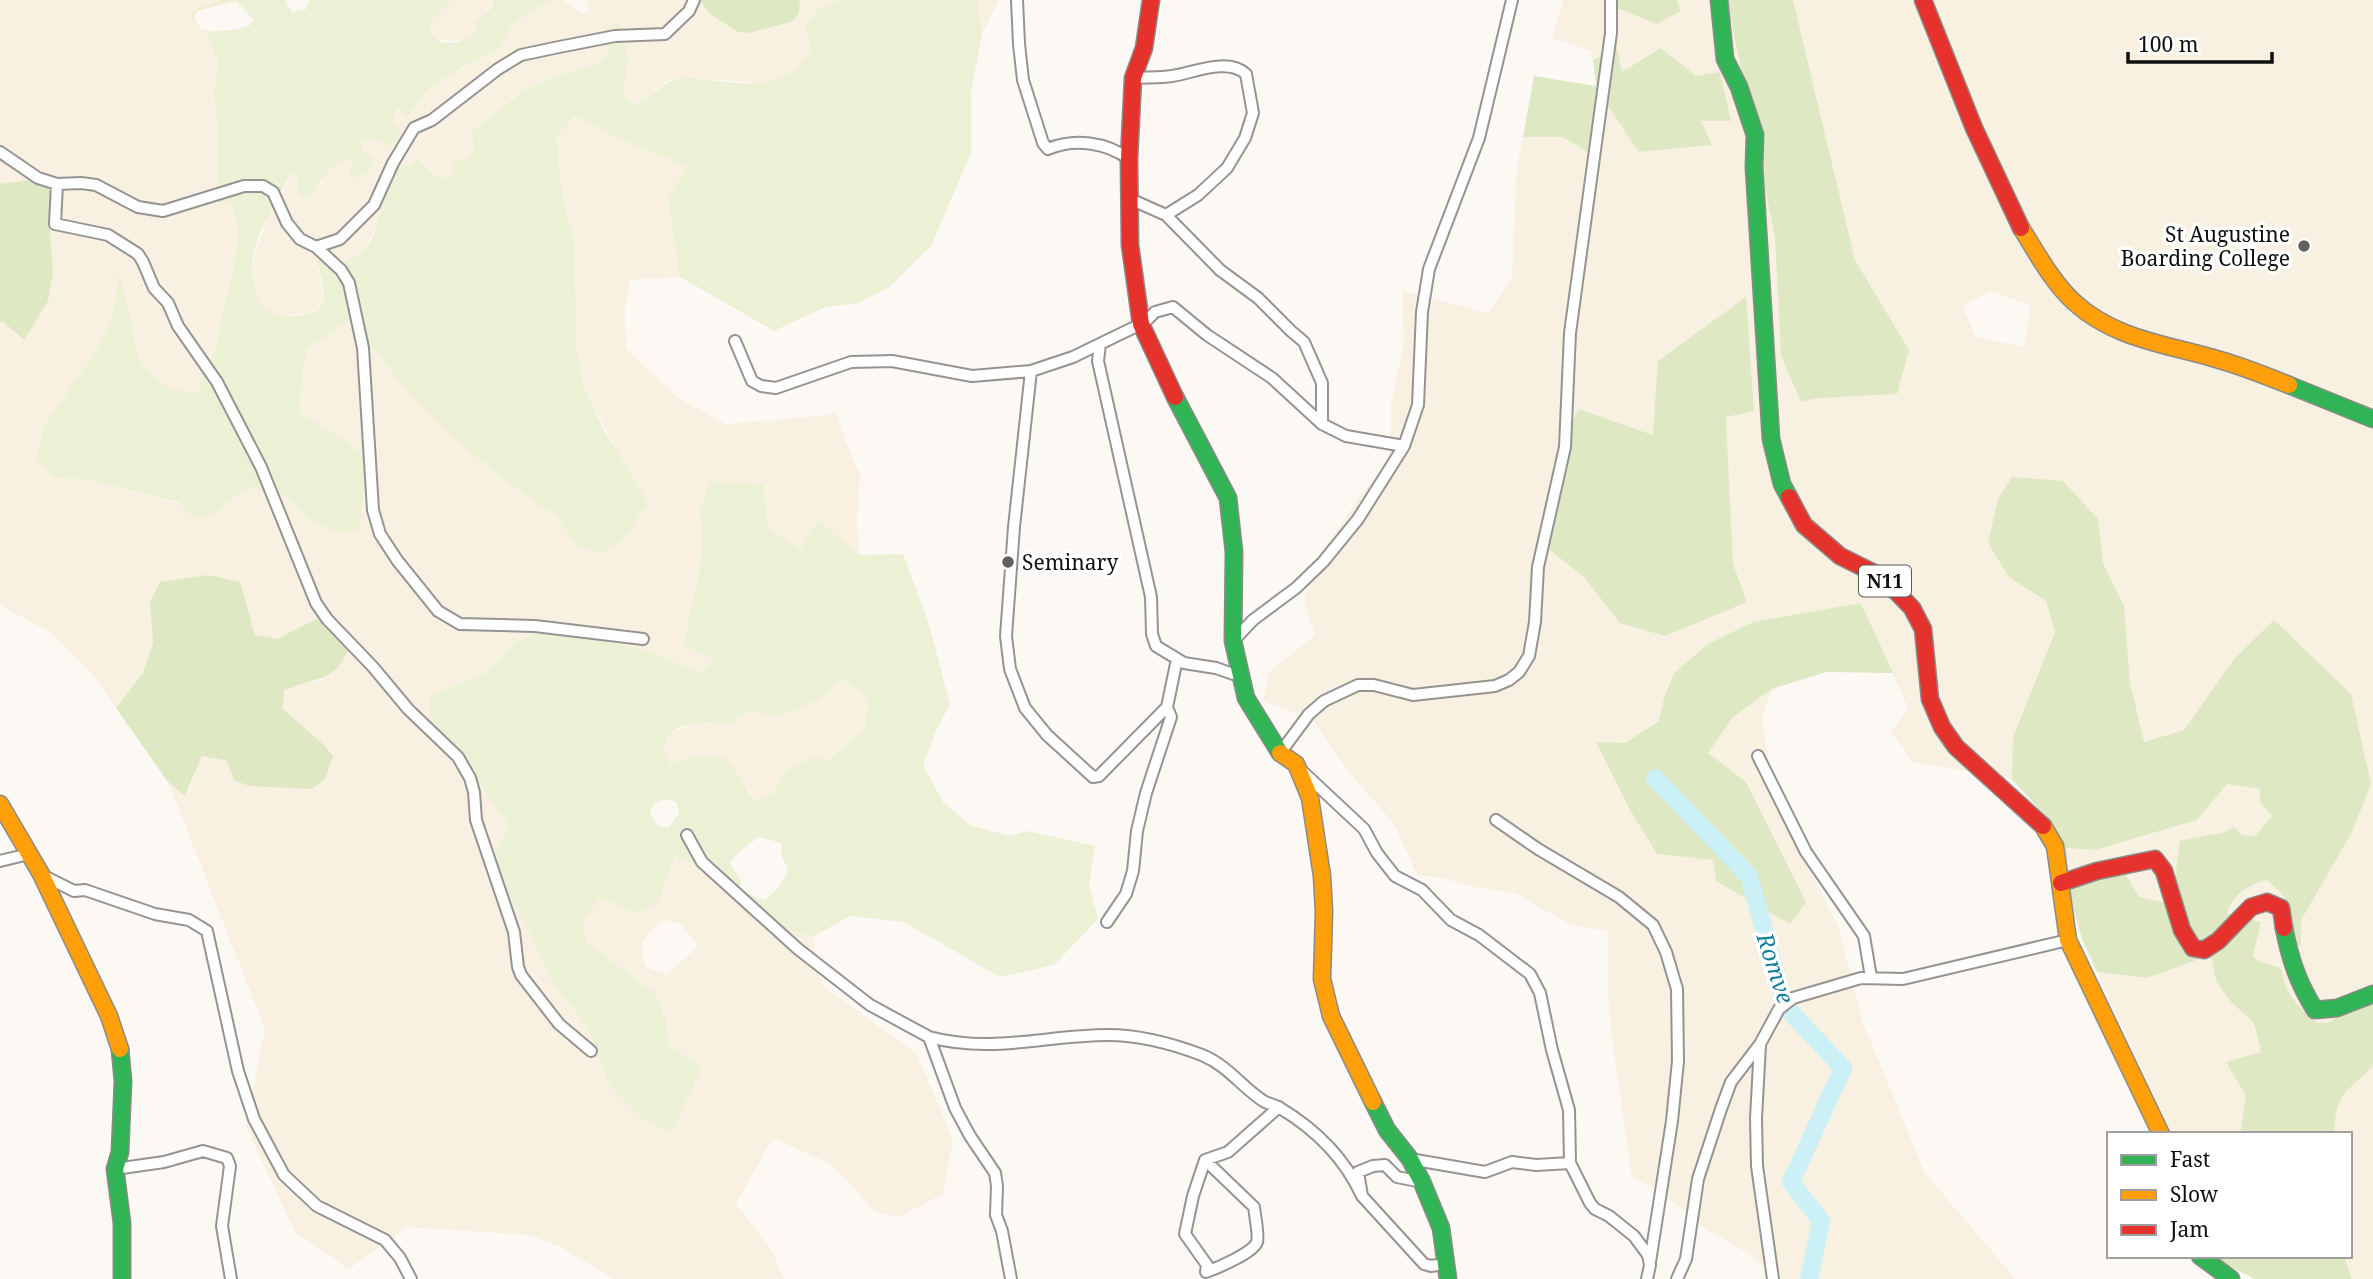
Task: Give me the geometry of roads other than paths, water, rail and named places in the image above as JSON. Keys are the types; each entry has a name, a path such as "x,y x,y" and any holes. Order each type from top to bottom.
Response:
{"main road":[{"path":"1151,0 1143,48 1133,78 1129,159 1130,245 1141,324 1162,372 1228,498 1234,552 1233,641 1246,698 1280,753 1296,764 1310,798 1324,912 1322,979 1331,1016 1387,1130 1410,1159 1422,1182 1441,1228 1446,1272"},
{"name":"N11","path":"1719,0 1725,60 1739,87 1755,135 1754,167 1772,439 1782,484 1804,525 1840,556 1882,578 1912,608 1923,629 1930,699 1942,727 1956,747 2043,825 2055,846 2068,940 2160,1132"},
{"path":"1923,0 2014,215 2065,294 2102,324 2175,349 2230,363 2367,417 2373,433"},
{"path":"0,804 41,874 109,1016 120,1048 123,1081 120,1152 115,1169 122,1223 121,1279"},
{"path":"2062,883 2097,871 2155,859 2164,870 2182,930 2193,948 2204,950 2211,946 2251,907 2267,902 2281,908 2290,960 2301,988 2315,1010 2337,1008 2373,994"},
{"path":"2203,1258 2231,1279"}],"street":[{"path":"316,247 340,239 374,205 393,163 414,128 432,120 498,69 521,55 615,36 665,34 688,11 694,0"},
{"path":"1017,0 1023,80 1043,143 1048,149 1061,144 1093,144 1115,149 1129,159"},
{"path":"1233,641 1253,620 1296,588 1323,562 1358,519 1404,446 1418,405 1422,312 1429,269 1479,138 1512,0"},
{"path":"1280,753 1309,714 1324,701 1358,685 1374,685 1413,695 1495,686 1510,680 1529,656 1535,622 1538,567 1565,447 1570,333 1611,33 1611,0"},
{"path":"1133,78 1171,76 1209,66 1242,70 1246,74 1253,113 1245,138 1227,168 1198,195 1167,215"},
{"path":"0,152 38,178 57,184 96,185 138,206 163,211 244,186 263,186 273,192 287,223 300,239 316,247 341,270 349,284 363,348 373,510 380,534 438,611 460,624 522,625 643,639"},
{"path":"57,184 55,224 108,235 138,254 143,262 154,288 168,303 178,326 217,382 261,467 316,603 327,619 408,709 458,757 470,778 477,820 512,924 521,975 559,1024 591,1051"},
{"path":"1130,199 1167,215 1220,270 1258,298 1304,342 1322,383 1322,424"},
{"path":"735,341 752,381 761,386 776,388 851,362 892,361 972,376 1031,370 1073,357 1141,324 1155,312 1173,307 1208,335 1272,378 1322,424 1346,436 1404,446"},
{"path":"1100,344 1098,361 1151,597 1152,634 1156,646 1184,663 1216,668 1233,674 1239,669"},
{"path":"1031,370 1014,527 1006,636 1010,669 1025,708 1047,735 1093,777 1099,776 1167,707 1177,659"},
{"path":"1107,922 1126,894 1133,871 1137,831 1146,793 1171,717 1167,707"},
{"path":"1758,756 1806,852 1864,936 1871,977"},
{"path":"1296,764 1364,829 1377,853 1395,876 1422,890 1451,920 1479,935 1530,974 1540,993 1569,1110 1570,1163 1590,1203 1634,1236 1648,1255 1650,1265"},
{"path":"1496,820 1538,849 1619,897 1653,925 1666,952 1677,989 1678,1061 1672,1121 1647,1279"},
{"path":"687,835 702,862 798,949 870,1004 929,1037 991,1045 1111,1035 1168,1045 1204,1056 1234,1074 1265,1101 1279,1107 1328,1146 1352,1174 1362,1196 1424,1264 1446,1272"},
{"path":"0,860 29,854"},
{"path":"41,874 74,891 85,890 155,914 189,920 207,931 238,1071 254,1119 284,1175 317,1206 385,1240 400,1258 411,1279"},
{"path":"1677,1279 1686,1259 1698,1179 1731,1082 1760,1044 1779,1009 1793,998 1871,977 1903,979 2068,940"},
{"path":"929,1037 954,1108 995,1173 996,1215 1002,1231 1011,1279"},
{"path":"1760,1044 1756,1118 1757,1166 1773,1279"},
{"path":"1205,1160 1227,1152 1279,1107"},
{"path":"115,1169 164,1162 203,1151 227,1158 230,1173 222,1226 230,1279"},
{"path":"1410,1159 1485,1172 1512,1162 1536,1165 1570,1163"},
{"path":"1205,1160 1254,1207 1257,1239 1253,1248 1206,1272 1207,1265 1185,1234 1192,1196 1205,1160"},
{"path":"1362,1196 1358,1172 1373,1166 1385,1166 1397,1177 1422,1182"}],"waterway":[{"name":"Romve","path":"1655,778 1749,876 1785,1006 1843,1068 1791,1182 1821,1221 1809,1279"}],"place":[{"name":"St Augustine Boarding College","path":"2304,246"},
{"name":"Seminary","path":"1008,562"}]}
